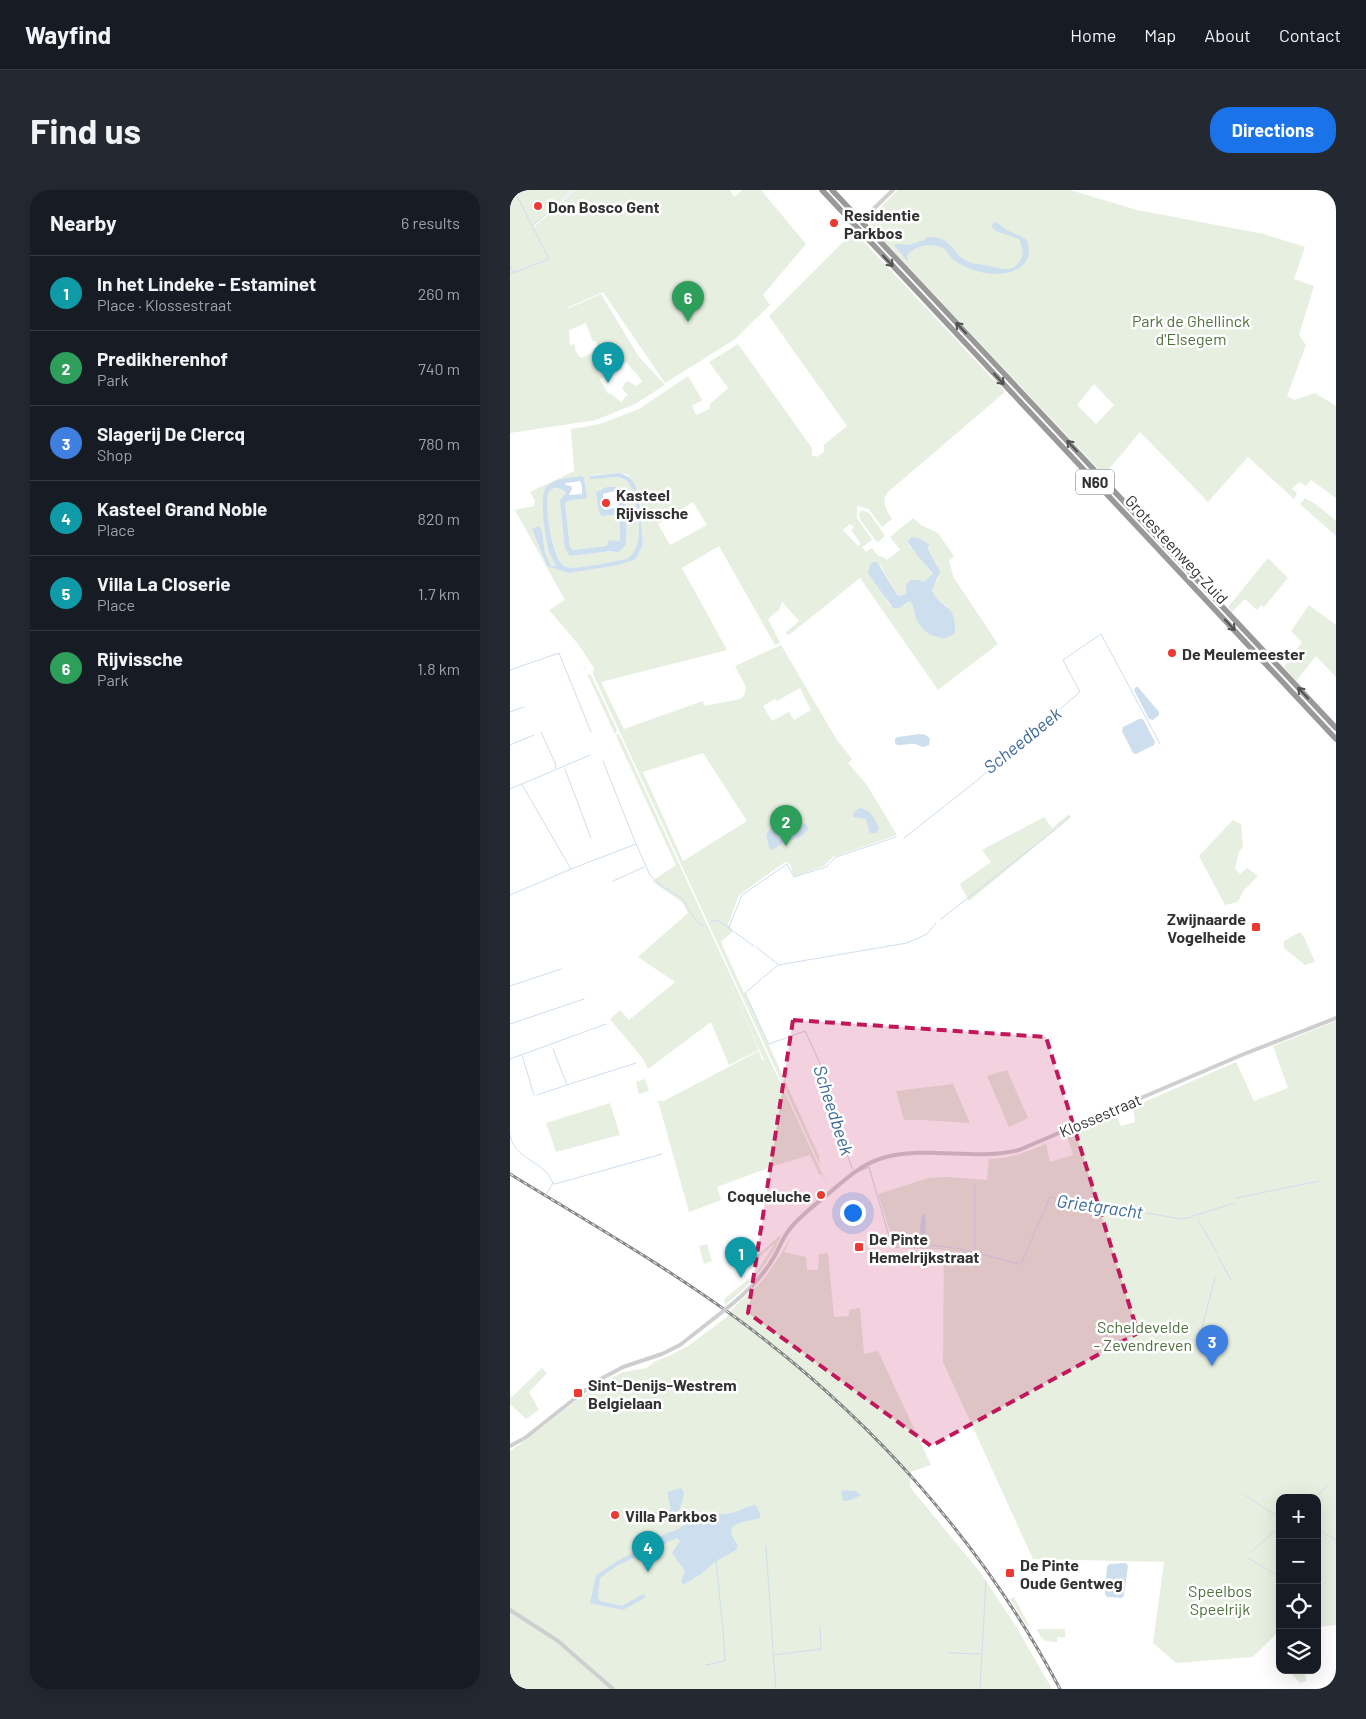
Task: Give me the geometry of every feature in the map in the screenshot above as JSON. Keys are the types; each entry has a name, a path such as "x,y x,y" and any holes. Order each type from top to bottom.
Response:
{"highway":[{"name":"N60","path":"822,190 855,225"},
{"name":"N60","path":"832,190 861,221"},
{"name":"Grotesteenweg-Zuid","path":"861,221 1336,728"},
{"name":"Grotesteenweg-Zuid","path":"855,225 1336,738"}],"street":[{"path":"855,225 893,190"},
{"name":"Klossestraat","path":"510,1446 525,1438 597,1381 623,1367 656,1356 688,1340 752,1287 765,1272 787,1233 803,1215 856,1170 875,1160 894,1156 929,1153 996,1155 1019,1150 1244,1054 1336,1018"},
{"path":"510,1610 558,1641 613,1689"}],"highlighted area":[{"path":"793,1020 1046,1037 1138,1333 931,1446 748,1313"}],"green space":[{"path":"510,190 571,190 533,228 575,190 730,190 734,197 742,190 761,190 806,244 763,295 770,305 734,340 665,383 603,292 567,308 601,294 639,357 665,385 635,404 596,420 510,433","holes":["586,323 593,342 596,341 598,350 581,358 576,352 574,344 570,345 569,330","627,362 642,382 636,386 628,381 625,383 622,388 628,394 621,402 610,393 608,394 600,379 622,369 621,364"]},
{"name":"Park de Ghellinck d'Elsegem","path":"898,190 1070,190 1137,210 1264,234 1305,247 1294,279 1314,286 1299,335 1306,345 1287,396 1294,400 1315,393 1336,406 1336,498 1311,480 1306,486 1299,482 1292,489 1297,493 1294,499 1248,457 1208,502 1140,432 1104,475 871,227 868,220","holes":["1094,384 1114,405 1096,424 1077,405"]},
{"path":"851,234 855,235 864,242 1005,392 887,493 885,503 892,519 882,527 869,509 857,506 857,518 872,540 862,547 866,552 872,548 878,556 887,560 900,550 890,537 913,518 921,525 938,533 954,556 949,561 954,578 998,644 938,690 860,578 789,635 785,633 799,621 782,602 779,610 768,619 780,643 775,645 719,546 682,568 727,650 601,682 624,729 703,701 704,706 740,699 744,696 746,687 735,666 781,645 837,740 852,759 848,763 867,785 897,835 833,857 824,866 794,877 790,864 785,862 739,895 728,924 733,931 721,942 819,1156 820,1165 593,674 594,668 578,644 549,610 565,600 515,510 534,506 535,501 530,492 574,471 571,429 600,424 639,409 688,376 702,400 692,406 696,415 709,409 710,404 728,388 709,362 738,344 812,448 812,455 817,457 824,452 824,445 847,426 769,316","holes":["619,473 629,475 630,483 620,478 590,479 589,476","584,478 586,498 568,501 565,504 570,547 573,550 608,546 620,541 619,515 607,516 599,512 600,489 615,487 622,490 625,504 626,545 618,553 612,551 570,556 560,500 566,493 559,489 551,489 548,494 547,507 546,487","635,499 640,501 643,545 636,559 568,573 547,566 532,529 542,531 545,553 551,566 556,566 550,553 548,512 557,556 566,567 572,568 627,559 633,553 638,539 639,522","693,502 707,525 670,545 658,524","850,524 854,527 851,530 861,544 858,546 843,530","919,538 929,544 928,549 937,565 938,579 933,588 934,596 949,607 915,617 914,606 910,601 900,607 894,608 890,605 882,585 880,565 898,596 906,594 906,586 918,580 924,582 933,575 909,546","800,688 811,710 794,720 789,712 772,721 763,706 775,699 777,701","703,753 747,821 683,861 643,772"]},
{"path":"1305,498 1317,505 1336,521 1336,536 1300,504"},
{"path":"862,510 869,513 884,534 884,537 878,542 860,519 859,514"},
{"path":"1268,558 1288,578 1264,607 1261,605 1257,610 1245,599 1232,612 1228,607"},
{"path":"1309,605 1336,625 1336,677 1316,656 1296,681 1284,667 1302,642 1291,631"},
{"path":"587,674 591,675 617,730 616,733 613,734 614,732"},
{"path":"619,734 828,1186 822,1175 819,1174 810,1155 773,1166 717,1187 721,1200 689,1212 658,1101 662,1102 759,1051 762,1060 764,1060 717,953 759,1050 729,1065 711,1022 648,1069 643,1059 610,1019 620,1010 629,1020 675,982 638,957 688,913 683,903 652,881 676,865 621,747 616,735"},
{"path":"1069,814 1071,817 969,901 960,884 991,862 982,850 1044,817 1052,828"},
{"path":"1233,820 1241,824 1243,847 1239,852 1235,868 1240,874 1247,868 1258,876 1243,891 1238,902 1225,905 1199,856"},
{"path":"1300,932 1315,962 1305,965 1284,948 1284,941"},
{"name":"Scheldevelde - Zevendreven","path":"1336,1021 1336,1625 1321,1627 1321,1494 1276,1494 1276,1634 1253,1657 1176,1663 1153,1643 1164,1562 1033,1559 943,1362 944,1250 895,1248 878,1194 929,1178 947,1177 987,1180 989,1159 1011,1156 1046,1144 1050,1162 1073,1155 1067,1135 1116,1114 1121,1126 1135,1122 1133,1107 1236,1062 1254,1101 1288,1088 1273,1046"},
{"path":"1007,1070 1028,1118 1009,1127 987,1076"},
{"path":"645,1079 649,1091 639,1094 636,1082"},
{"path":"953,1084 970,1123 904,1120 896,1091"},
{"path":"610,1103 620,1135 556,1152 546,1123"},
{"path":"793,1234 784,1252 806,1257 807,1270 818,1270 819,1254 828,1253 834,1317 849,1316 849,1310 860,1308 864,1354 878,1351 931,1465 911,1472 910,1487 980,1572 1017,1628 1052,1689 510,1689 510,1451 576,1401 608,1380 623,1372 647,1368 654,1362 688,1346 727,1317 734,1307 765,1277"},
{"path":"779,1236 781,1237 775,1248 757,1274 725,1305 724,1299 756,1273 775,1243 743,1271 743,1269"},
{"path":"707,1244 712,1261 704,1264 699,1246"},
{"path":"542,1368 547,1373 529,1392 539,1410 526,1419 510,1404 510,1395 512,1397"},
{"path":"1014,1597 1029,1625 1027,1626 1010,1599"},
{"path":"1037,1629 1065,1629 1065,1638 1057,1637 1057,1642 1049,1642 1040,1636"},
{"path":"1292,1674 1305,1674 1306,1681 1300,1683"}],"water":[{"path":"996,222 1007,230 1026,239 1029,255 1024,264 1017,269 998,274 979,272 960,264 943,248 933,246 915,249 907,255 908,262 894,245 908,245 925,240 927,237 936,238 948,243 958,255 971,263 1004,269 1012,268 1022,258 1023,253 1019,239 996,231 992,227 993,223"},
{"path":"619,473 631,479 637,491 620,478 590,479 589,476"},
{"path":"581,476 584,478 587,498 568,501 565,504 570,547 573,550 607,546 609,540 620,541 619,515 602,516 599,512 596,493 605,488 612,487 622,490 625,504 626,545 618,553 612,551 570,556 565,548 560,500 566,493 559,488 553,488 548,495 547,510 554,546 561,563 566,567 572,568 627,559 633,553 638,539 639,522 635,499 639,496 643,545 636,559 618,565 568,573 547,566 532,529 539,526 542,531 545,553 551,566 556,566 549,552 546,537 543,507 544,491 547,486 555,481","holes":["580,481 582,494 569,495 572,489 571,486 565,485 566,483","615,491 619,495 618,507 605,510 603,508 603,494"]},
{"path":"911,537 919,538 929,544 928,549 940,571 932,591 940,602 951,611 953,616 955,632 949,637 937,637 923,630 916,620 910,601 899,608 893,608 868,573 870,565 873,562 877,562 898,596 906,594 906,586 910,580 924,582 933,574 909,544 908,541"},
{"path":"1136,687 1159,712 1159,715 1153,720 1149,719 1134,690"},
{"path":"1143,719 1155,742 1154,745 1136,754 1133,753 1122,731 1123,727"},
{"path":"926,735 930,739 929,745 923,747 912,744 897,745 895,743 895,739 898,737"},
{"path":"859,808 866,810 872,815 879,828 877,833 870,833 866,819 853,817 854,812"},
{"path":"801,822 807,825 808,829 803,835 783,843 772,850 769,847 766,834 771,828 790,827"},
{"path":"923,1213 926,1220 925,1240 922,1240 920,1230"},
{"path":"681,1488 684,1492 683,1499 676,1515 667,1520 653,1520 652,1517 655,1512 666,1513 671,1509 667,1492"},
{"path":"843,1490 855,1491 861,1495 851,1500 843,1501 841,1492"},
{"path":"756,1505 760,1518 739,1523 732,1527 731,1534 738,1546 736,1550 716,1561 701,1574 683,1585 681,1581 685,1571 672,1553 680,1541 677,1538 618,1565 600,1578 598,1597 600,1601 622,1606 643,1594 646,1597 623,1610 590,1603 596,1575 616,1562 669,1532 680,1528 700,1515 730,1513"},
{"path":"1126,1563 1128,1566 1122,1598 1107,1597 1105,1594 1107,1566 1110,1564"}],"waterway":[{"path":"510,274 549,259 514,190"},
{"path":"533,226 573,190"},
{"path":"510,266 513,272"},
{"name":"Scheedbeek","path":"904,838 974,783 1080,692 1063,660 1101,634 1160,744"},
{"path":"510,670 559,653 591,732"},
{"path":"510,712 524,707"},
{"path":"541,732 556,765 555,768"},
{"path":"510,745 534,735"},
{"path":"522,784 590,755"},
{"path":"603,761 636,844"},
{"path":"565,769 591,838"},
{"name":"Scheedbeek","path":"510,789 521,784 571,869 636,844 650,875 660,885 682,898 696,921 704,925"},
{"path":"1058,827 1069,817"},
{"path":"941,919 1056,829"},
{"path":"729,927 742,895 787,864 794,877 826,867 836,857 896,837"},
{"path":"613,881 644,867"},
{"path":"510,895 571,869"},
{"name":"Scheedbeek","path":"711,921 719,921 754,946"},
{"path":"778,965 907,943 927,934 936,923"},
{"name":"Scheedbeek","path":"756,947 778,964"},
{"name":"Scheedbeek","path":"768,1043 745,993 778,965"},
{"path":"510,986 561,969"},
{"path":"510,1024 584,999"},
{"path":"510,1059 606,1024"},
{"name":"Scheedbeek","path":"769,1044 805,1031 830,1085 842,1140 853,1169"},
{"path":"537,1095 567,1085 553,1049"},
{"path":"522,1055 534,1095"},
{"path":"567,1085 636,1063"},
{"path":"510,1135 515,1147 549,1176 553,1183 547,1193"},
{"path":"553,1183 662,1154"},
{"name":"Scheedbeek","path":"860,1171 869,1167 891,1243 953,1248"},
{"name":"Grietgracht","path":"1236,1198 1319,1181"},
{"path":"956,1248 975,1252 975,1186"},
{"name":"Grietgracht","path":"1021,1264 1050,1197 1182,1219 1191,1217"},
{"name":"Grietgracht","path":"1193,1216 1234,1203"},
{"path":"1198,1220 1217,1253"},
{"path":"978,1253 1018,1264"},
{"path":"1218,1256 1231,1280"},
{"path":"1198,1343 1215,1278"},
{"path":"1318,1494 1328,1485"},
{"path":"1245,1495 1276,1515"},
{"path":"1252,1551 1276,1530"},
{"path":"1321,1531 1336,1540"},
{"path":"766,1547 773,1648"},
{"path":"1248,1558 1276,1575"},
{"path":"706,1665 725,1661 716,1561"},
{"path":"980,1689 986,1580"},
{"path":"774,1655 821,1649 820,1626"},
{"path":"773,1651 776,1689"},
{"path":"949,1653 981,1654"}],"railway":[{"path":"510,1174 628,1246 715,1303 791,1361 837,1401 922,1488 961,1535 997,1585 1030,1636 1060,1689"}],"place":[{"name":"Don Bosco Gent","path":"538,206"},
{"name":"Residentie Parkbos","path":"834,223"},
{"name":"Rijvissche","path":"688,322"},
{"name":"Villa La Closerie","path":"608,383"},
{"name":"Kasteel Rijvissche","path":"606,503"},
{"name":"De Meulemeester","path":"1172,653"},
{"name":"Predikherenhof","path":"786,846"},
{"name":"Zwijnaarde Vogelheide","path":"1256,927"},
{"name":"Coqueluche","path":"821,1195"},
{"name":"De Pinte Hemelrijkstraat","path":"859,1247"},
{"name":"In het Lindeke - Estaminet","path":"741,1278"},
{"name":"Slagerij De Clercq","path":"1212,1366"},
{"name":"Sint-Denijs-Westrem Belgielaan","path":"578,1393"},
{"name":"Villa Parkbos","path":"615,1515"},
{"name":"Kasteel Grand Noble","path":"648,1572"},
{"name":"De Pinte Oude Gentweg","path":"1010,1573"}],"park label":[{"name":"Speelbos Speelrijk","path":"1220,1599"}]}
